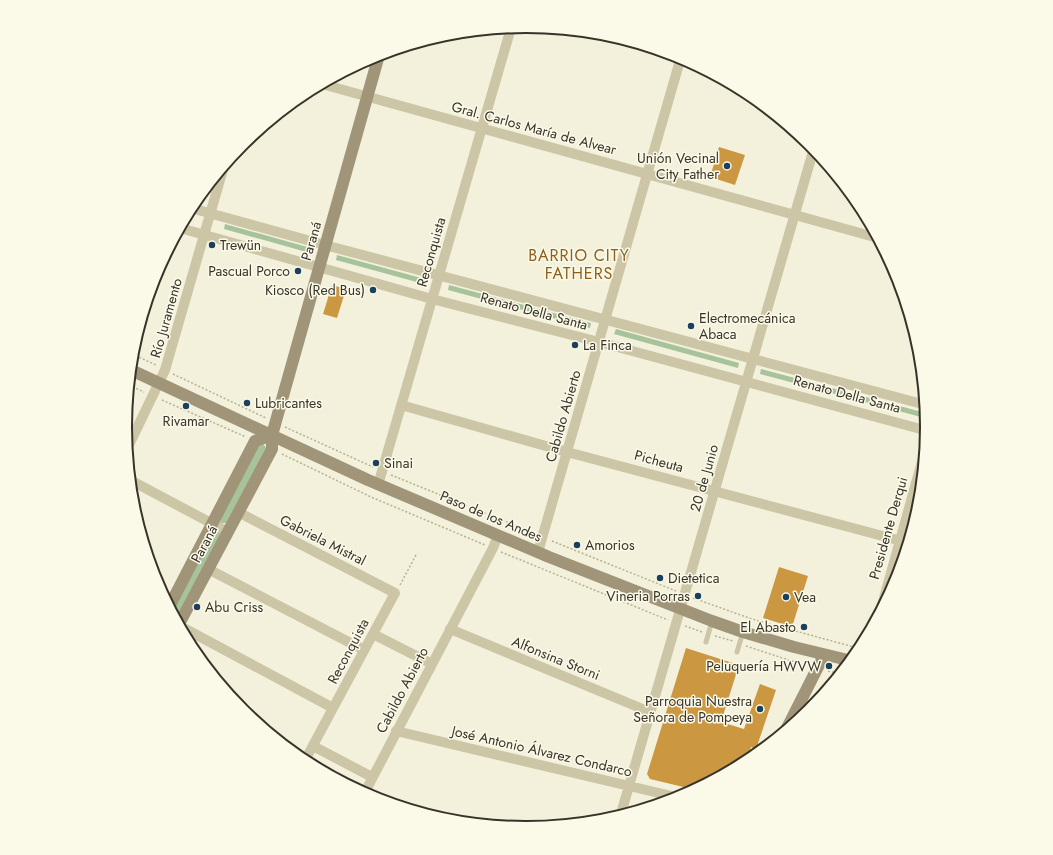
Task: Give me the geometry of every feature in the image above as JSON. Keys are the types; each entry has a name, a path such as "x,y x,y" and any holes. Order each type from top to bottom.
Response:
{"street":[{"name":"Reconquista","path":"378,485 509,34"},
{"name":"Paraná","path":"182,619 272,449 272,435 275,422 377,63"},
{"name":"Cabildo Abierto","path":"538,552 679,64"},
{"name":"Gral. Carlos María de Alvear","path":"329,86 871,236"},
{"name":"20 de Junio","path":"622,810 812,156"},
{"name":"Río Juramento","path":"132,438 165,370 220,179"},
{"name":"Renato Della Santa","path":"197,210 920,403"},
{"name":"Renato Della Santa","path":"185,229 432,299 599,342 921,429"},
{"name":"Paso de los Andes","path":"136,372 378,485 538,552 680,609 743,632 845,660"},
{"name":"Picheuta","path":"401,405 567,452 715,490 904,542"},
{"name":"Paraná","path":"172,601 255,441 272,435"},
{"path":"136,483 228,532"},
{"name":"Presidente Derqui","path":"899,555 914,498"},
{"name":"Gabriela Mistral","path":"238,512 395,593"},
{"name":"Cabildo Abierto","path":"367,788 493,548 498,535"},
{"path":"208,569 364,650"},
{"name":"Reconquista","path":"307,756 395,593"},
{"name":"Alfonsina Storni","path":"450,629 650,712"},
{"path":"188,630 333,708"},
{"path":"373,634 432,664"},
{"path":"791,720 824,655"},
{"name":"José Antonio Álvarez Condarco","path":"396,731 668,795"},
{"path":"313,746 372,777"}],"lane":[{"path":"706,642 712,621"},
{"path":"737,652 743,632"}],"path":[{"path":"139,357 382,472 684,595 752,619 855,647"},
{"path":"395,593 417,553"}],"green space":[{"path":"225,224 311,248 310,253 224,229"},
{"path":"337,255 425,279 424,284 336,260"},
{"path":"449,285 591,323 590,328 448,290"},
{"path":"616,329 739,363 738,368 614,334"},
{"path":"761,369 920,412 921,417 760,374"},
{"path":"263,444 266,448 226,523 221,523 220,521 258,445"},
{"path":"216,530 221,534 178,612 175,606 213,532"}],"building":[{"name":"Unión Vecinal City Father","path":"719,147 745,155 735,185 710,177"},
{"path":"332,285 346,289 337,318 323,314"},
{"name":"Vea","path":"779,567 808,576 792,627 763,618"},
{"path":"686,648 739,665 721,722 744,729 760,684 776,690 756,748 751,747 749,754 746,756 686,788 650,779 647,774"}],"place":[{"name":"Unión Vecinal City Father","path":"727,166"},
{"name":"Trewün","path":"212,245"},
{"name":"Pascual Porco","path":"298,271"},
{"name":"Kiosco (Red Bus)","path":"373,290"},
{"name":"Electromecánica Abaca","path":"691,326"},
{"name":"La Finca","path":"575,345"},
{"name":"Lubricantes","path":"247,403"},
{"name":"Rivamar","path":"186,406"},
{"name":"Sinai","path":"376,463"},
{"name":"Amorios","path":"577,545"},
{"name":"Dietetica","path":"660,578"},
{"name":"Vineria Porras","path":"698,596"},
{"name":"Vea","path":"786,597"},
{"name":"Abu Criss","path":"197,607"},
{"name":"El Abasto","path":"804,627"},
{"name":"Peluquería HWVW","path":"829,666"},
{"name":"Parroquia Nuestra Señora de Pompeya","path":"760,709"}],"district":[{"name":"BARRIO CITY FATHERS","path":"579,264"}]}
